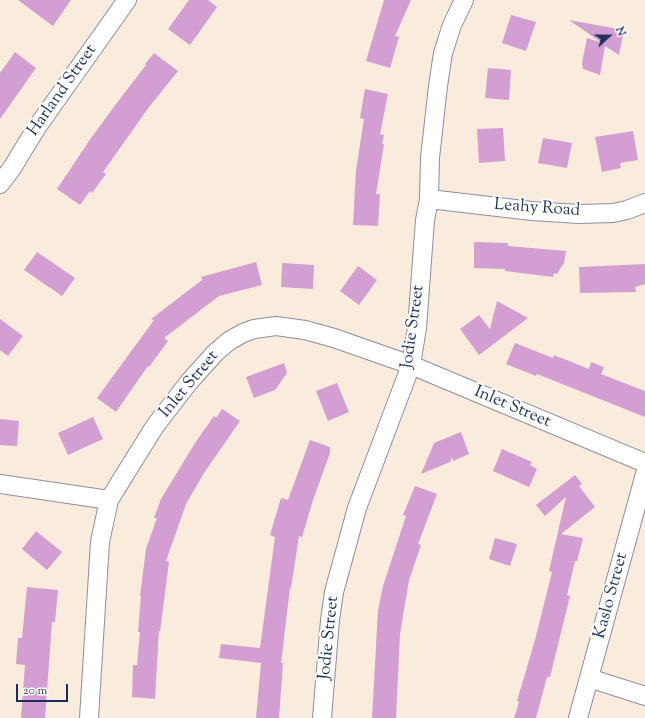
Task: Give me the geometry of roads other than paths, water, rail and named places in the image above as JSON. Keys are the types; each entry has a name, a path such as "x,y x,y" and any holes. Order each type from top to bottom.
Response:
{"street":[{"name":"Jodie Street","path":"322,718 329,627 334,592 357,508 411,365 417,328 425,220 429,199 433,124 443,53 452,25 464,0"},
{"name":"Harland Street","path":"0,184 6,163 37,127 121,2"},
{"name":"Leahy Road","path":"429,199 532,211 579,214 613,213 627,210 645,203"},
{"name":"Inlet Street","path":"88,718 100,542 109,500 156,426 189,382 215,353 229,341 244,333 254,329 276,326 305,330 334,338 411,365 645,463"},
{"name":"Kaslo Street","path":"578,718 645,474"},
{"path":"0,484 109,500"},
{"path":"589,678 645,696"}]}
